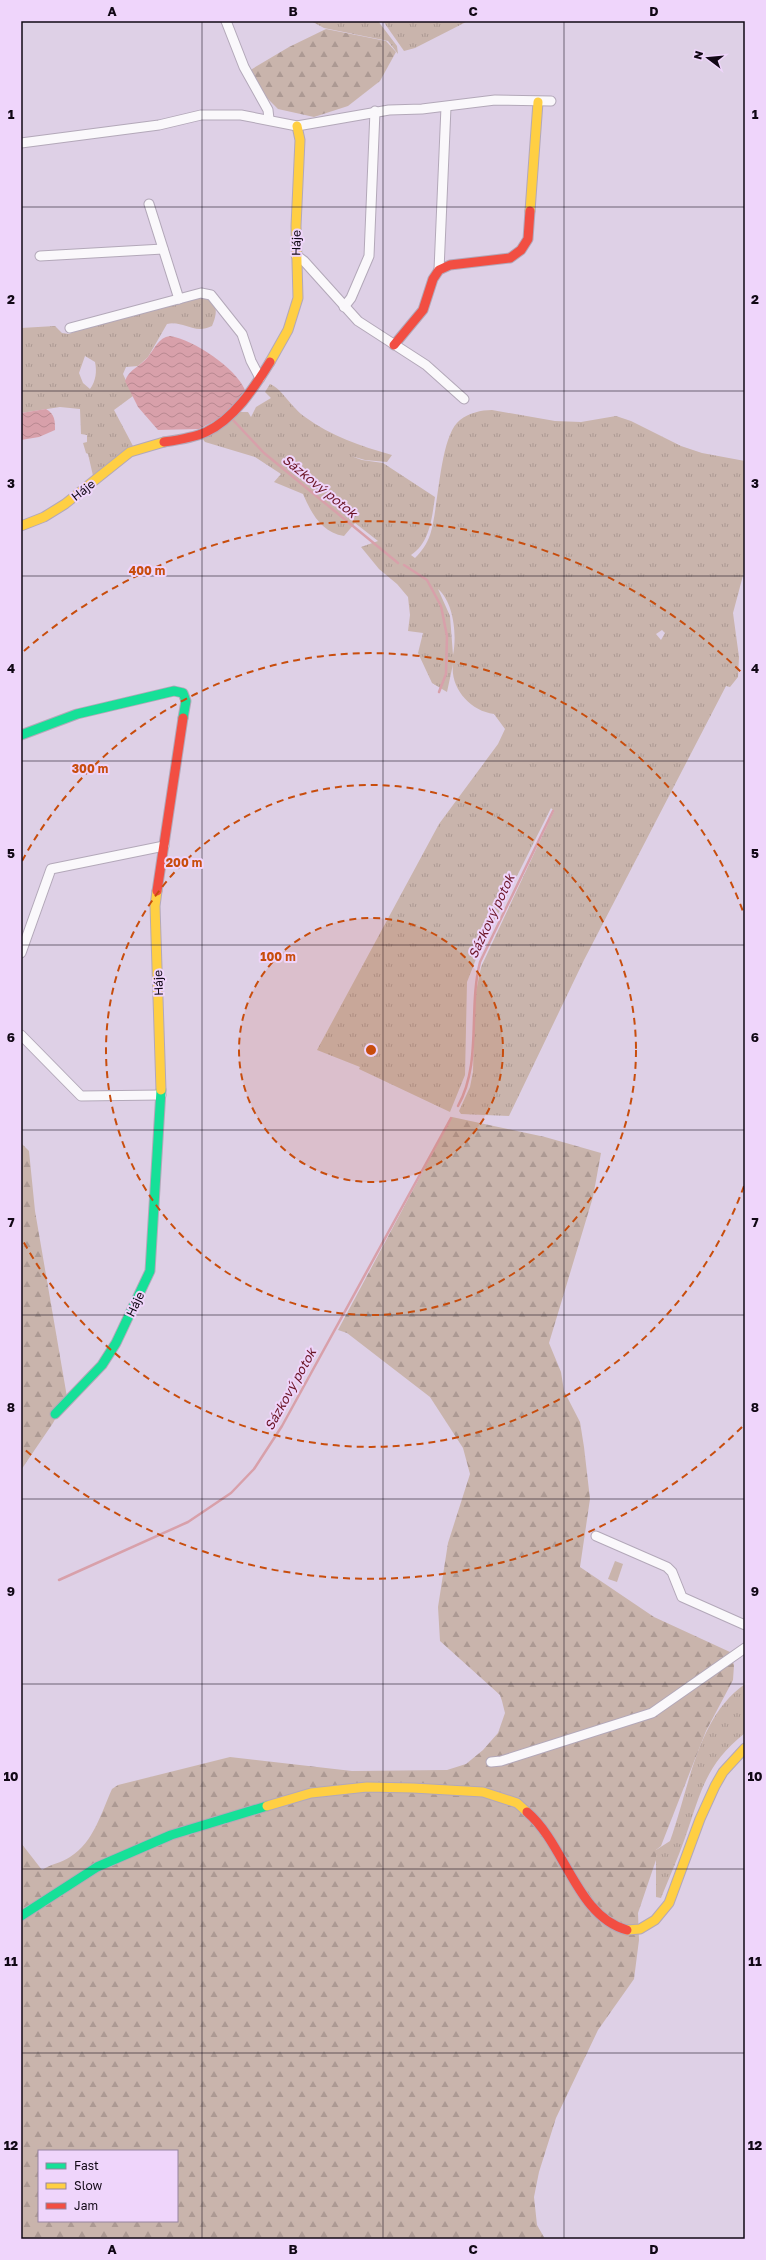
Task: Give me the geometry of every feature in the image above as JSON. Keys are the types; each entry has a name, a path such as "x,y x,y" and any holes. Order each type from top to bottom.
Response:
{"street":[{"path":"226,21 244,67 268,110 269,119"},
{"path":"21,143 159,125 201,115 241,115 269,119 297,126 375,112 446,107 495,100 551,102"},
{"path":"439,270 450,265 510,258 516,256 526,246 528,239 538,102"},
{"path":"394,345 423,310 433,280 439,270 446,107"},
{"path":"344,307 351,298 369,256 375,112"},
{"name":"Háje","path":"21,526 38,521 76,497 130,452 152,444 203,433 214,428 232,414 260,378 294,317 298,298 296,255 300,140 297,126"},
{"path":"149,204 179,299"},
{"path":"40,256 163,249"},
{"path":"296,255 304,261 358,321 426,365 464,399"},
{"path":"70,328 201,293 211,295 242,334 251,361 260,378"},
{"name":"Háje","path":"21,735 45,724 81,713 174,692 183,693 186,701 155,906 161,1096 150,1271 116,1343 102,1365 55,1414"},
{"path":"21,953 51,869 164,846"},
{"path":"21,1035 81,1096 161,1096"},
{"path":"596,1536 660,1563 672,1572 682,1597 745,1624"},
{"path":"491,1762 501,1761 652,1713 745,1648"},
{"path":"21,1916 96,1867 171,1835 311,1793 361,1787 413,1788 483,1792 517,1803 531,1815 544,1831 592,1907 603,1919 626,1930 640,1929 655,1920 669,1903 700,1819 715,1786 723,1772 745,1748"}],"green space":[{"path":"311,21 378,21 397,46 398,54 388,41 324,28"},
{"path":"383,21 468,21 415,48 404,51"},
{"path":"326,29 386,41 396,52 380,81 348,106 314,117 278,109 263,94 247,72 289,47"},
{"path":"196,297 212,302 216,309 212,326 206,328 200,329 173,323 167,324 148,357 138,366 126,367 123,374 133,396 114,410 133,446 94,480 88,454 86,453 83,443 87,442 87,435 81,434 80,409 60,407 21,413 21,328 55,326 62,333 69,334 103,321","holes":["85,356 95,362 96,376 90,389 83,383 79,373"]},
{"path":"270,384 274,386 300,413 325,430 357,444 392,455 387,462 365,460 351,456 362,460 383,463 435,497 431,521 426,537 417,550 411,555 415,558 424,548 430,535 440,474 448,441 453,428 460,420 475,412 492,410 555,421 581,422 616,416 631,421 681,446 702,453 745,461 745,568 733,613 739,657 738,677 730,687 726,686 584,960 509,1116 461,1114 459,1111 470,1087 473,1072 475,997 481,967 554,811 551,808 478,954 467,982 465,1075 450,1112 359,1069 360,1067 317,1050 439,824 498,744 505,729 494,714 477,708 463,697 455,682 453,664 447,692 432,683 418,653 423,633 408,631 410,615 408,597 397,584 379,569 361,547 378,541 355,523 344,536 329,531 318,521 303,494 274,482 281,474 255,457 205,442 202,438 240,412 248,412 251,417 256,407 271,398 265,392","holes":["438,589 448,602 451,611 455,638 453,655 450,616","662,630 665,633 661,640 656,634"]},
{"path":"452,1117 545,1137 601,1153 593,1197 549,1343 561,1372 564,1391 580,1422 584,1447 590,1499 580,1567 654,1617 730,1652 734,1665 733,1680 706,1731 661,1846 656,1850 656,1860 638,1913 639,1940 634,1979 598,2030 556,2118 539,2172 534,2197 537,2225 545,2239 21,2239 21,1843 42,1870 63,1861 78,1851 91,1835 96,1826 112,1789 118,1785 230,1757 352,1771 447,1770 466,1764 483,1750 498,1733 505,1713 500,1695 440,1641 438,1607 448,1543 470,1474 463,1448 430,1397 347,1333 338,1330"},
{"path":"21,1143 29,1151 35,1211 67,1397 53,1423 21,1470"},
{"path":"615,1561 623,1564 617,1582 608,1579"},
{"path":"745,1684 745,1733 721,1756 706,1780 661,1898 656,1897 656,1850 670,1841 689,1777 705,1734 716,1715 729,1698"}],"water":[{"path":"170,336 191,343 213,356 233,373 245,390 228,414 199,429 158,430 138,407 125,381 129,373 148,357 162,339"},
{"path":"46,409 53,415 55,430 39,437 21,440 21,413"}],"waterway":[{"name":"Sázkový potok","path":"233,420 264,453 398,563"},
{"name":"Sázkový potok","path":"404,565 427,580 441,606 447,636 446,674 439,692"},
{"name":"Sázkový potok","path":"458,1106 470,1072 474,1036 475,998 480,962 553,811"},
{"name":"Sázkový potok","path":"59,1580 188,1522 231,1493 254,1469 282,1426 451,1118"}],"traffic: fast":[{"path":"21,735 77,714 174,691 183,693 186,701 183,718"},
{"path":"55,1414 102,1365 116,1343 150,1271 161,1090"},
{"path":"21,1916 97,1867 171,1835 267,1806"}],"traffic: slow":[{"path":"530,211 538,102"},
{"path":"270,362 288,330 298,298 296,226 300,140 297,126"},
{"path":"21,526 44,517 65,504 130,452 164,442"},
{"path":"157,891 155,906 161,1090"},
{"path":"627,1930 640,1929 655,1920 669,1903 700,1819 715,1786 723,1772 745,1748"},
{"path":"267,1806 311,1793 367,1787 413,1788 483,1792 517,1803 527,1812"}],"traffic: jam":[{"path":"394,345 423,310 433,279 439,270 450,265 510,258 521,250 528,239 530,211"},
{"path":"164,442 201,434 226,419 250,392 270,362"},
{"path":"157,891 183,718"},
{"path":"527,1812 552,1842 572,1878 596,1911 610,1923 627,1930"}]}
